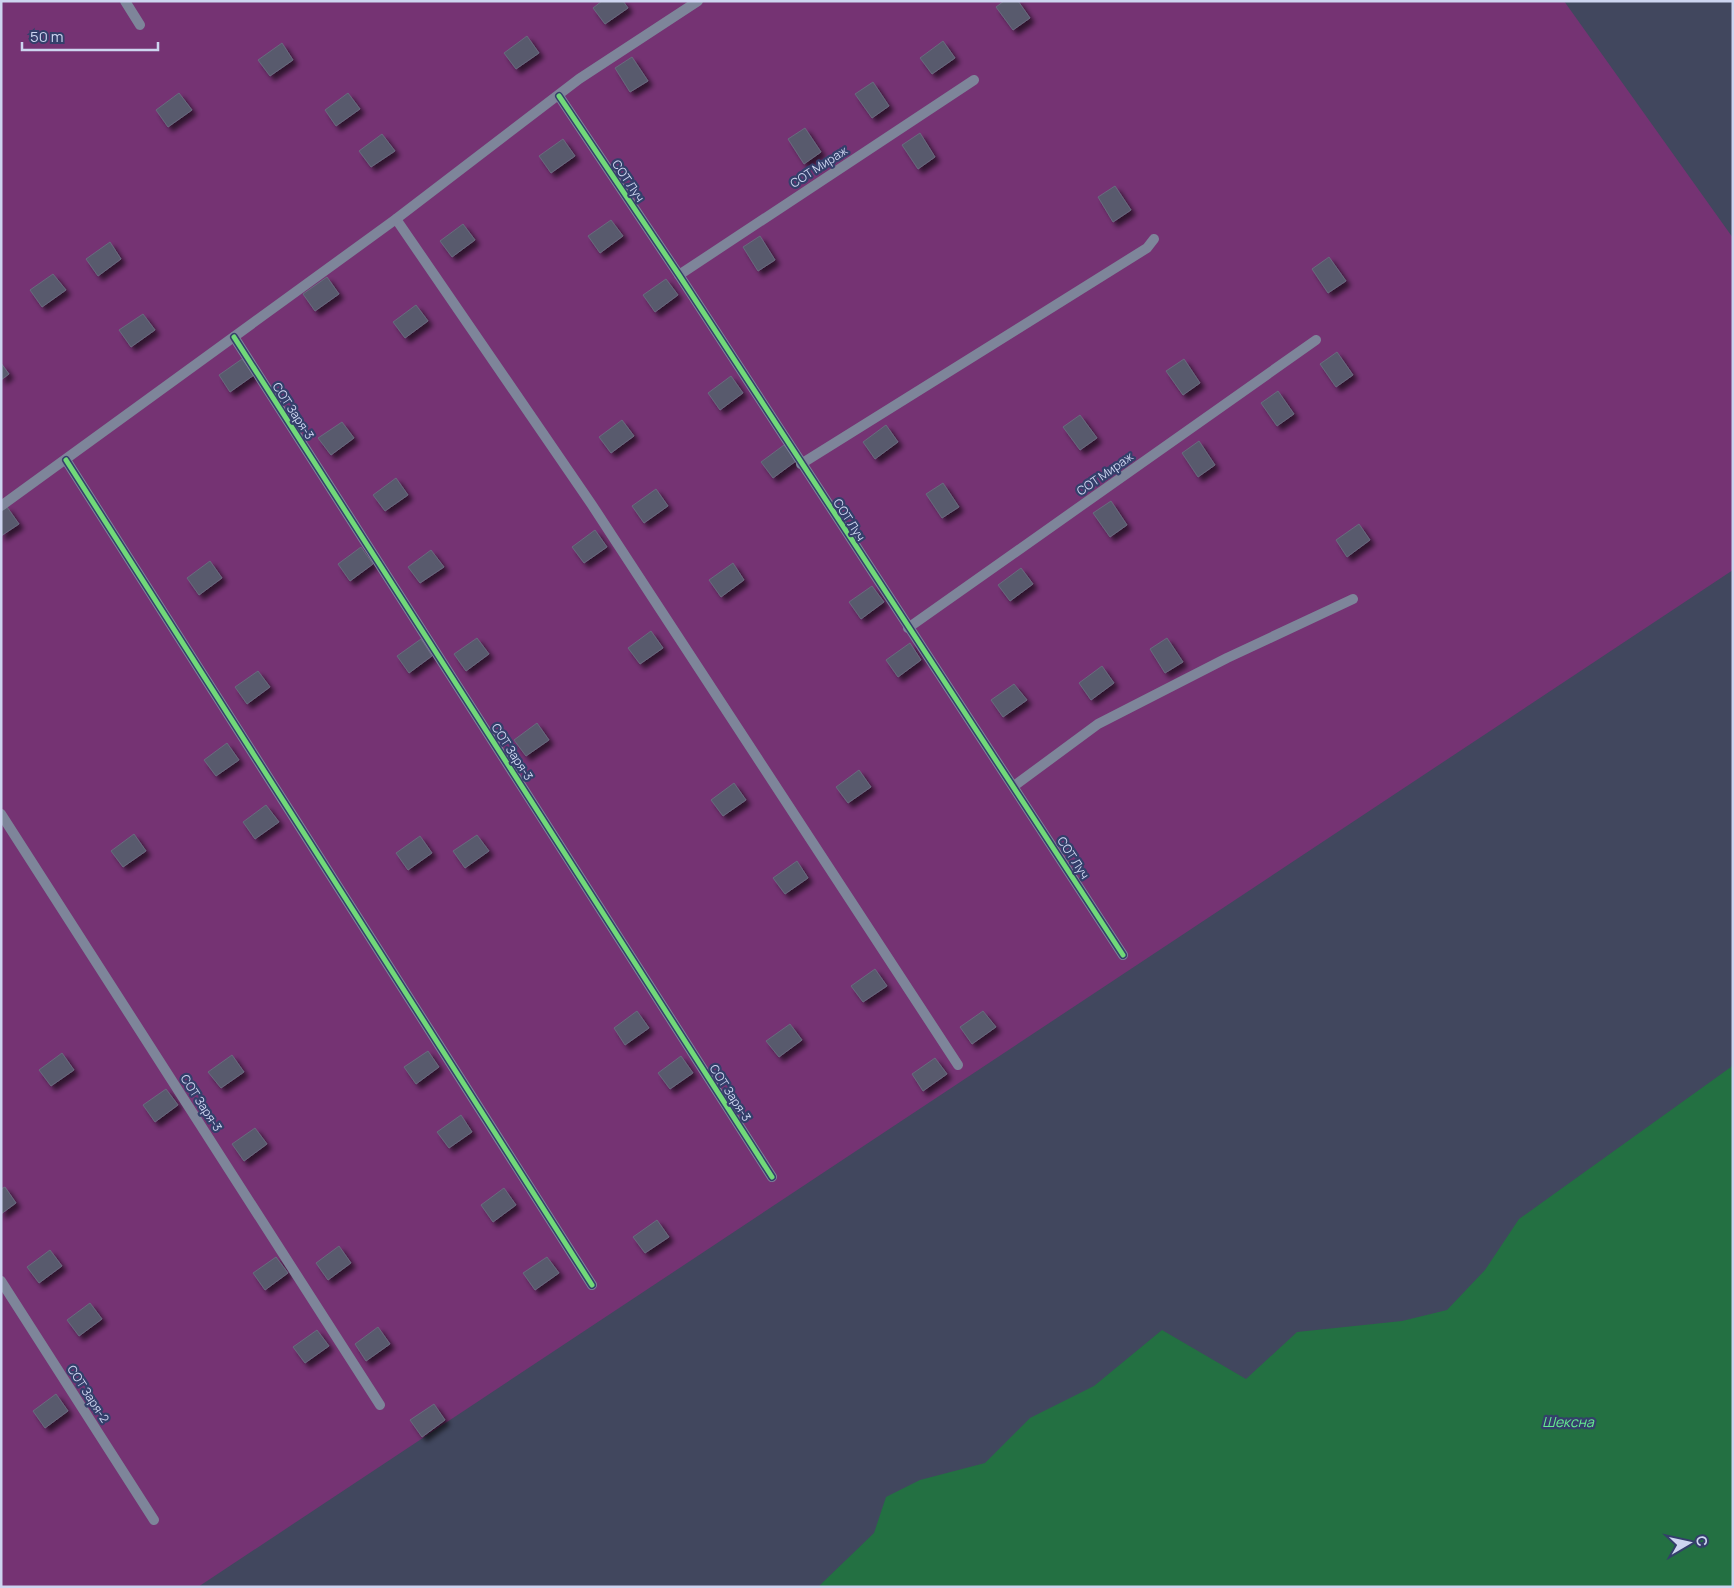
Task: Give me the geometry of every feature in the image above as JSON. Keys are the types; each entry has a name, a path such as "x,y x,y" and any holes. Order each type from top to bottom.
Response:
{"street":[{"path":"125,1 140,25"},
{"path":"1,506 396,219 579,79 698,1"},
{"name":"СОТ Мираж","path":"678,274 974,80"},
{"name":"СОТ Луч","path":"558,96 678,274 1123,955"},
{"path":"396,219 592,506 958,1065"},
{"path":"801,464 1147,248 1154,239"},
{"name":"СОТ Заря-3","path":"234,337 772,1177"},
{"name":"СОТ Мираж","path":"908,628 1316,340"},
{"path":"66,460 592,1285"},
{"path":"1014,786 1098,724 1227,658 1353,599"},
{"name":"СОТ Заря-3","path":"1,814 380,1405"},
{"name":"СОТ Заря-2","path":"1,1281 154,1520"}],"shaded area":[{"path":"1,1 1564,1 1733,238 1733,570 198,1587 1,1587"}],"water":[{"name":"Шексна","path":"1733,1062 1733,1587 818,1587 874,1533 886,1497 920,1480 985,1463 1030,1418 1094,1386 1162,1330 1246,1379 1297,1332 1402,1321 1447,1310 1485,1270 1519,1219 1731,1067"}],"building":[{"path":"602,1 623,1 628,8 605,24 593,8"},
{"path":"1004,1 1018,1 1030,18 1013,30 996,7"},
{"path":"527,36 539,53 516,69 504,53"},
{"path":"943,41 955,58 932,74 920,58"},
{"path":"282,43 293,60 270,76 258,60"},
{"path":"632,57 648,81 630,92 615,68"},
{"path":"873,82 889,106 872,118 855,94"},
{"path":"179,93 192,110 168,127 156,110"},
{"path":"348,93 360,109 336,126 325,110"},
{"path":"805,128 821,152 804,164 788,139"},
{"path":"920,133 935,157 918,169 902,145"},
{"path":"382,134 395,151 371,167 359,151"},
{"path":"563,139 575,156 551,173 539,156"},
{"path":"1115,186 1131,210 1113,222 1098,197"},
{"path":"611,220 623,236 600,253 588,236"},
{"path":"463,224 475,240 452,257 440,241"},
{"path":"760,236 775,260 758,271 743,247"},
{"path":"110,242 121,259 98,276 86,259"},
{"path":"1329,257 1346,281 1328,293 1312,269"},
{"path":"53,274 66,290 42,307 30,290"},
{"path":"327,277 339,294 315,311 303,294"},
{"path":"666,279 678,295 655,312 643,295"},
{"path":"416,305 428,321 405,338 393,322"},
{"path":"143,314 155,330 131,347 119,330"},
{"path":"1337,352 1353,375 1336,387 1320,364"},
{"path":"242,359 254,375 230,392 219,375"},
{"path":"1184,359 1200,383 1183,395 1166,371"},
{"path":"1,363 9,374 1,380"},
{"path":"731,376 743,393 720,410 708,393"},
{"path":"1278,391 1294,414 1277,426 1261,403"},
{"path":"1080,415 1097,438 1080,450 1063,427"},
{"path":"622,420 634,436 611,453 599,437"},
{"path":"342,422 354,438 331,455 318,438"},
{"path":"886,425 898,442 875,459 863,442"},
{"path":"1199,441 1215,465 1198,477 1182,453"},
{"path":"784,445 796,461 773,478 761,462"},
{"path":"396,478 408,495 385,511 373,495"},
{"path":"943,483 959,507 942,518 926,494"},
{"path":"656,489 668,506 644,523 632,506"},
{"path":"1111,501 1127,525 1110,537 1093,513"},
{"path":"7,507 19,524 1,536 1,511"},
{"path":"1359,524 1370,540 1347,557 1336,540"},
{"path":"595,530 607,547 584,563 572,547"},
{"path":"361,547 373,564 350,581 338,564"},
{"path":"431,550 444,567 420,583 408,567"},
{"path":"210,561 222,578 199,595 187,578"},
{"path":"733,563 744,580 721,597 709,580"},
{"path":"1021,568 1033,584 1010,601 998,585"},
{"path":"872,586 884,602 861,619 849,602"},
{"path":"651,631 663,648 640,664 628,648"},
{"path":"477,638 489,654 466,671 454,654"},
{"path":"1167,638 1183,662 1165,673 1150,649"},
{"path":"421,639 432,656 409,673 397,656"},
{"path":"910,643 921,660 898,677 886,660"},
{"path":"1102,666 1114,683 1091,700 1079,683"},
{"path":"258,671 270,687 247,704 235,687"},
{"path":"1014,684 1027,700 1003,717 991,700"},
{"path":"537,723 549,740 526,756 514,740"},
{"path":"227,743 239,760 216,776 204,760"},
{"path":"859,770 871,787 848,803 836,787"},
{"path":"734,783 746,800 723,816 711,800"},
{"path":"266,805 279,822 255,839 243,822"},
{"path":"134,834 146,851 123,867 111,851"},
{"path":"477,835 489,851 465,868 453,851"},
{"path":"420,836 432,853 408,870 396,853"},
{"path":"797,861 808,878 785,894 773,878"},
{"path":"875,969 887,986 863,1002 851,986"},
{"path":"637,1011 649,1028 625,1045 614,1028"},
{"path":"983,1011 996,1027 972,1044 960,1027"},
{"path":"790,1024 802,1040 779,1057 766,1041"},
{"path":"428,1051 439,1067 416,1084 404,1067"},
{"path":"62,1053 74,1070 51,1086 39,1070"},
{"path":"232,1055 244,1072 221,1088 208,1072"},
{"path":"681,1056 693,1073 670,1089 658,1073"},
{"path":"935,1058 947,1074 923,1091 912,1074"},
{"path":"166,1089 178,1105 155,1122 143,1105"},
{"path":"461,1115 472,1132 449,1148 437,1132"},
{"path":"255,1128 267,1144 244,1161 232,1144"},
{"path":"5,1187 16,1203 1,1214 1,1189"},
{"path":"504,1188 516,1205 493,1222 481,1205"},
{"path":"657,1220 669,1237 645,1253 633,1237"},
{"path":"339,1246 351,1263 328,1280 316,1263"},
{"path":"50,1250 62,1266 39,1283 27,1267"},
{"path":"276,1257 288,1273 265,1290 253,1273"},
{"path":"547,1257 559,1273 535,1290 523,1273"},
{"path":"90,1303 102,1319 79,1336 67,1320"},
{"path":"378,1327 390,1344 366,1361 355,1344"},
{"path":"317,1330 329,1346 305,1363 293,1347"},
{"path":"56,1394 68,1411 45,1428 33,1411"},
{"path":"434,1404 445,1420 422,1437 410,1420"}],"cycle path":[{"path":"559,96 679,275 1123,955"},
{"path":"234,337 772,1177"},
{"path":"66,460 592,1285"}]}
